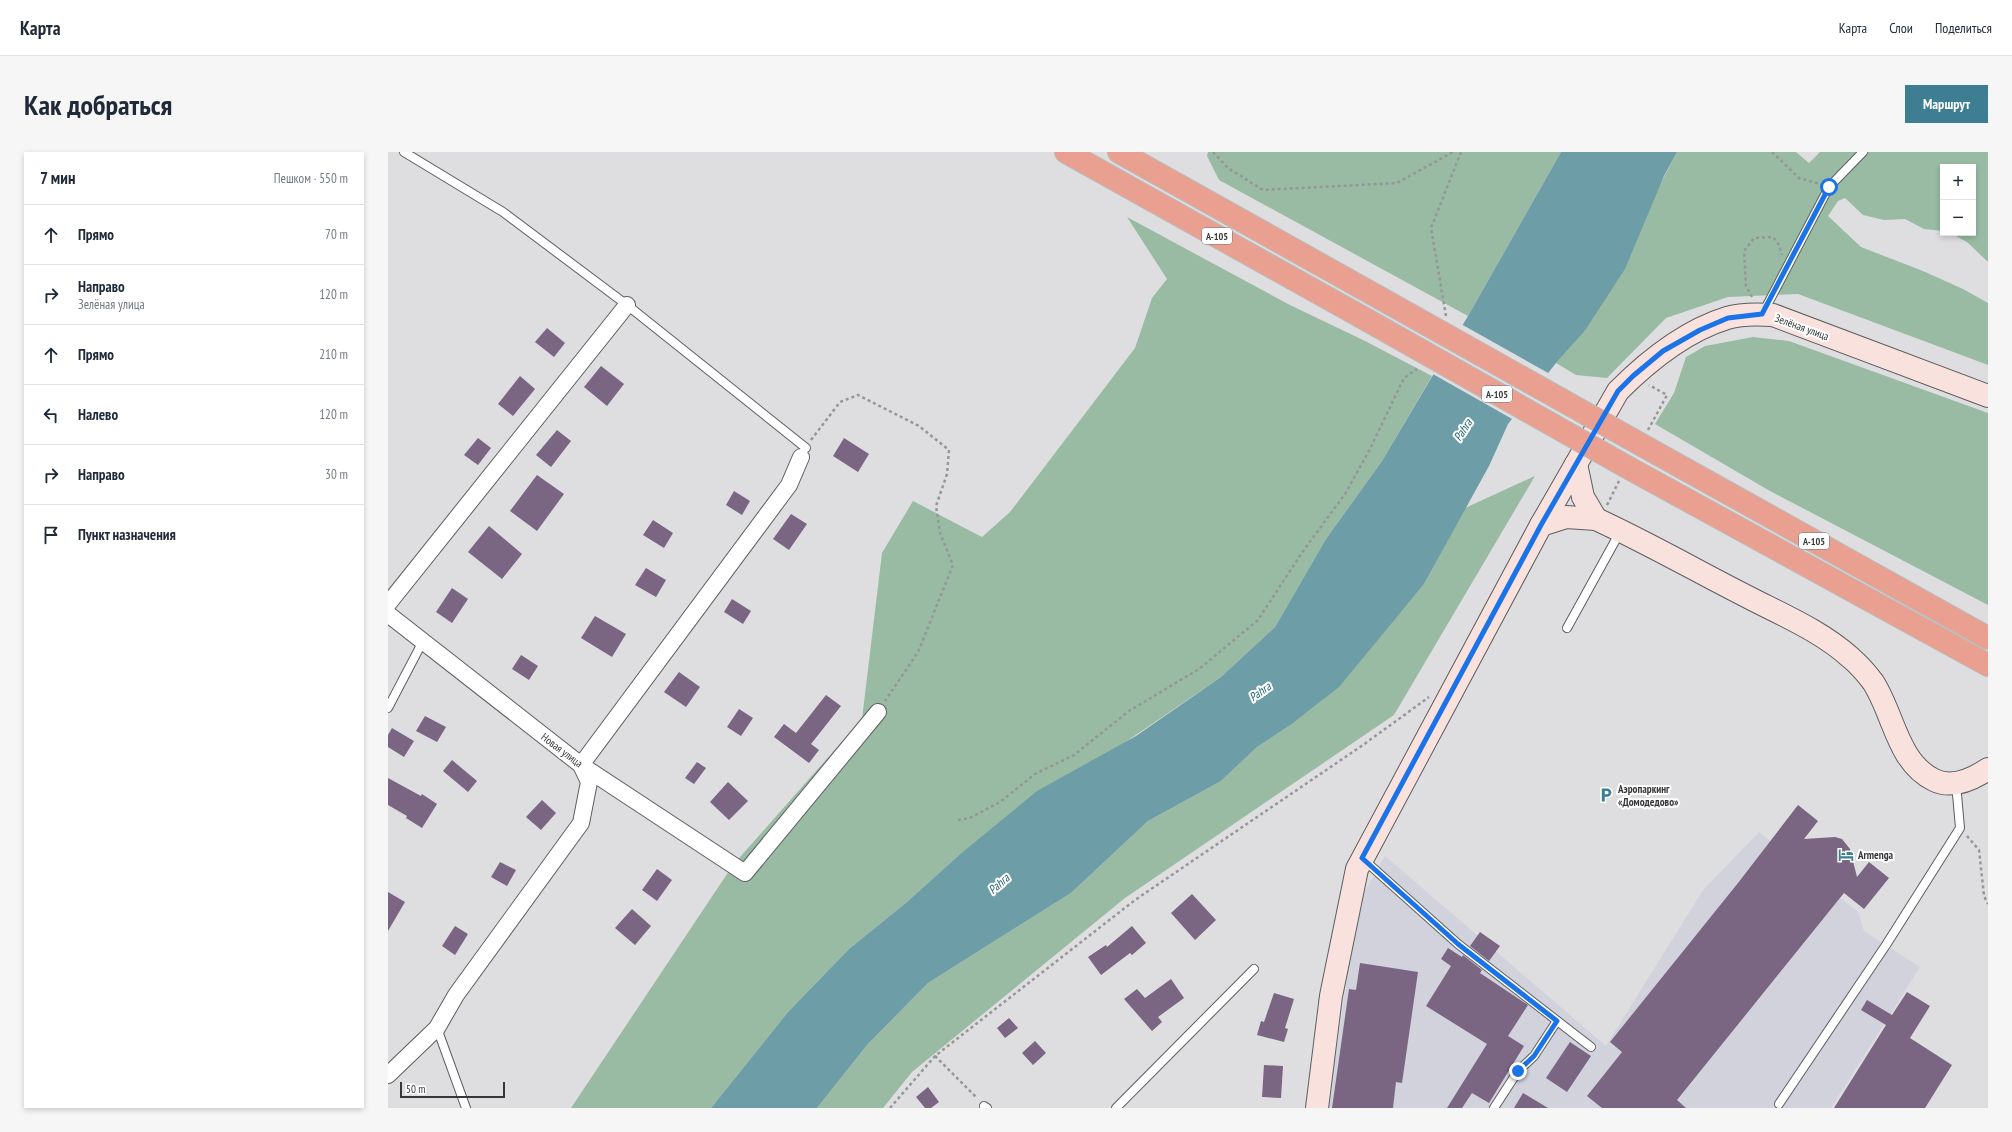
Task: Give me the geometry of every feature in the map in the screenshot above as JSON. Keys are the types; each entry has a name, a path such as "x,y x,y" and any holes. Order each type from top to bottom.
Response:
{"highway":[{"name":"А-105","path":"1066,152 1627,467 1986,665"},
{"name":"А-105","path":"1119,152 1988,638"}],"street":[{"path":"388,604 627,305"},
{"name":"Зелёная улица","path":"1317,1108 1330,996 1357,868 1541,525 1618,391 1633,376 1663,351 1700,330 1728,318 1762,314 1773,315 1988,396"},
{"path":"388,1075 437,1028 456,996 581,824 589,782 581,765 789,485 803,452"},
{"path":"1576,464 1583,497 1597,520"},
{"path":"1541,525 1566,517 1597,520 1817,633 1851,658 1873,682 1909,757 1922,773 1935,781 1944,783 1964,782 1988,769"},
{"name":"Новая улица","path":"388,614 422,643 581,765 745,873 878,712"}],"lane":[{"path":"404,152 503,212 627,305 803,452"},
{"path":"1762,314 1829,187 1863,152"},
{"path":"1567,628 1621,531"},
{"path":"388,708 422,643"},
{"path":"1779,1104 1886,945 1960,828 1956,782"},
{"path":"1362,858 1458,944 1591,1047"},
{"path":"1116,1108 1254,969"},
{"path":"1494,1108 1518,1071 1534,1056 1557,1021"},
{"path":"437,1028 466,1108"}],"path":[{"path":"1213,152 1228,168 1263,190 1397,183 1453,152"},
{"path":"1446,319 1431,228 1461,152"},
{"path":"1772,152 1799,178 1829,187"},
{"path":"1762,314 1746,286 1744,251 1754,238 1773,237 1779,245 1786,269"},
{"path":"958,820 970,818 1000,802 1035,774 1074,755 1129,711 1199,669 1258,620 1301,554 1345,494 1370,449 1404,378 1422,364"},
{"path":"803,452 840,402 858,395 919,426 949,450 947,474 936,506 940,533 953,565 918,652 878,712"},
{"path":"1640,444 1668,396"},
{"path":"1597,520 1627,467"},
{"path":"890,1108 935,1056 1135,900 1363,745 1431,695"},
{"path":"1960,828 1979,850 1984,896 1988,904"},
{"path":"935,1056 986,1107"}],"shaded area":[{"path":"1759,832 1858,912 1864,931 1920,967 1831,1108 1328,1108 1350,956 1365,891 1385,856 1606,1046 1703,890"}],"green space":[{"path":"1208,152 1561,152 1468,316 1219,180 1207,156"},
{"path":"1677,152 1796,152 1809,163 1820,152 1988,152 1988,262 1967,242 1956,236 1976,236 1976,164 1940,164 1940,231 1924,229 1905,219 1884,220 1863,215 1845,198 1838,201 1828,216 1861,247 1923,271 1963,289 1988,303 1988,365 1798,294 1728,297 1666,318 1607,378 1576,375 1556,363 1584,332"},
{"path":"1127,217 1288,304 1365,341 1432,376 1382,461 1326,539 1275,627 1221,677 958,856 907,902 849,949 788,1012 711,1108 571,1108 733,865 862,719 882,553 913,501 982,537 1010,512 1135,348 1152,298 1167,279"},
{"path":"1753,337 1789,341 1988,413 1988,605 1770,491 1655,424 1674,393 1686,357 1705,346"},
{"path":"1535,476 1394,715 1125,898 912,1072 883,1108 817,1108 867,1045 928,983 1071,893 1148,821 1221,781 1257,747 1289,726 1384,631 1424,584 1465,508"}],"water":[{"name":"Pahra","path":"1561,152 1677,152 1664,176 1625,269 1584,332 1556,363 1508,424 1489,466 1424,584 1339,687 1289,726 1257,747 1221,781 1148,821 1071,893 928,983 867,1045 817,1108 711,1108 788,1012 849,949 907,902 958,856 1037,791 1136,736 1221,677 1275,627 1326,539 1382,461 1468,316"}],"pier":[{"path":"1461,324 1550,374 1514,420 1431,373"}],"building":[{"path":"547,328 565,343 554,357 535,342"},
{"path":"601,366 624,384 607,406 584,387"},
{"path":"520,376 535,389 513,416 498,404"},
{"path":"557,430 571,441 551,467 536,455"},
{"path":"478,438 491,448 478,465 464,455"},
{"path":"844,438 869,454 858,472 833,456"},
{"path":"537,475 564,494 537,531 510,511"},
{"path":"734,491 750,501 742,515 726,505"},
{"path":"791,514 807,524 789,550 773,539"},
{"path":"653,520 673,533 664,548 643,535"},
{"path":"489,526 522,554 502,579 468,552"},
{"path":"646,568 666,580 656,597 635,585"},
{"path":"452,588 468,599 452,623 436,612"},
{"path":"732,599 751,611 743,624 724,612"},
{"path":"595,616 626,634 612,657 581,638"},
{"path":"521,655 538,666 529,680 512,669"},
{"path":"679,672 700,687 686,707 664,692"},
{"path":"826,695 841,706 811,744 819,750 809,763 774,737 784,724 796,733"},
{"path":"739,709 753,718 741,736 727,727"},
{"path":"425,716 446,727 437,742 416,731"},
{"path":"392,728 414,741 404,757 388,747 388,735"},
{"path":"452,760 477,781 468,792 443,771"},
{"path":"697,762 706,768 694,784 685,778"},
{"path":"388,778 421,796 422,794 437,804 422,828 406,818 407,816 388,805"},
{"path":"728,782 748,801 729,820 710,802"},
{"path":"542,800 556,813 541,830 526,817"},
{"path":"1798,805 1818,821 1804,839 1835,837 1842,839 1850,849 1857,877 1869,862 1889,878 1864,909 1844,893 1677,1100 1686,1108 1602,1108 1587,1096 1622,1052 1610,1042 1738,883"},
{"path":"500,862 516,870 507,886 491,877"},
{"path":"657,869 672,880 657,901 642,890"},
{"path":"388,892 405,902 388,931"},
{"path":"1192,894 1216,920 1195,940 1171,913"},
{"path":"632,909 651,926 635,945 615,928"},
{"path":"455,926 468,934 455,955 442,946"},
{"path":"1132,926 1146,943 1132,955 1130,953 1101,975 1088,957 1106,945 1107,947"},
{"path":"1480,932 1500,946 1489,961 1470,946"},
{"path":"1448,948 1462,957 1463,955 1482,970 1480,973 1528,1005 1508,1036 1524,1046 1489,1103 1472,1093 1462,1108 1447,1108 1487,1044 1426,1006 1451,966 1441,959"},
{"path":"1360,963 1418,972 1402,1083 1396,1082 1393,1108 1332,1108 1349,989 1356,990"},
{"path":"1171,979 1184,998 1158,1017 1162,1022 1152,1031 1124,999 1137,989 1145,998"},
{"path":"1907,992 1930,1006 1910,1038 1952,1065 1925,1108 1834,1108 1886,1025 1861,1010 1867,1000 1892,1015"},
{"path":"1274,993 1294,999 1285,1028 1288,1029 1284,1042 1257,1035 1261,1021 1264,1022"},
{"path":"1009,1018 1018,1028 1005,1038 997,1028"},
{"path":"1035,1041 1046,1053 1033,1065 1022,1053"},
{"path":"1570,1042 1591,1056 1567,1092 1546,1078"},
{"path":"1264,1065 1283,1066 1281,1098 1262,1097"},
{"path":"928,1087 939,1102 931,1108 925,1108 916,1097"},
{"path":"1523,1093 1548,1108 1514,1108"}],"place":[{"name":"Аэропаркинг «Домодедово»","path":"1606,795"},
{"name":"Armenga","path":"1846,855"}],"route":[{"path":"1518,1071 1534,1056 1557,1021 1458,944 1362,858 1541,525 1618,391 1633,376 1663,351 1700,330 1728,318 1762,314 1829,187"}]}
